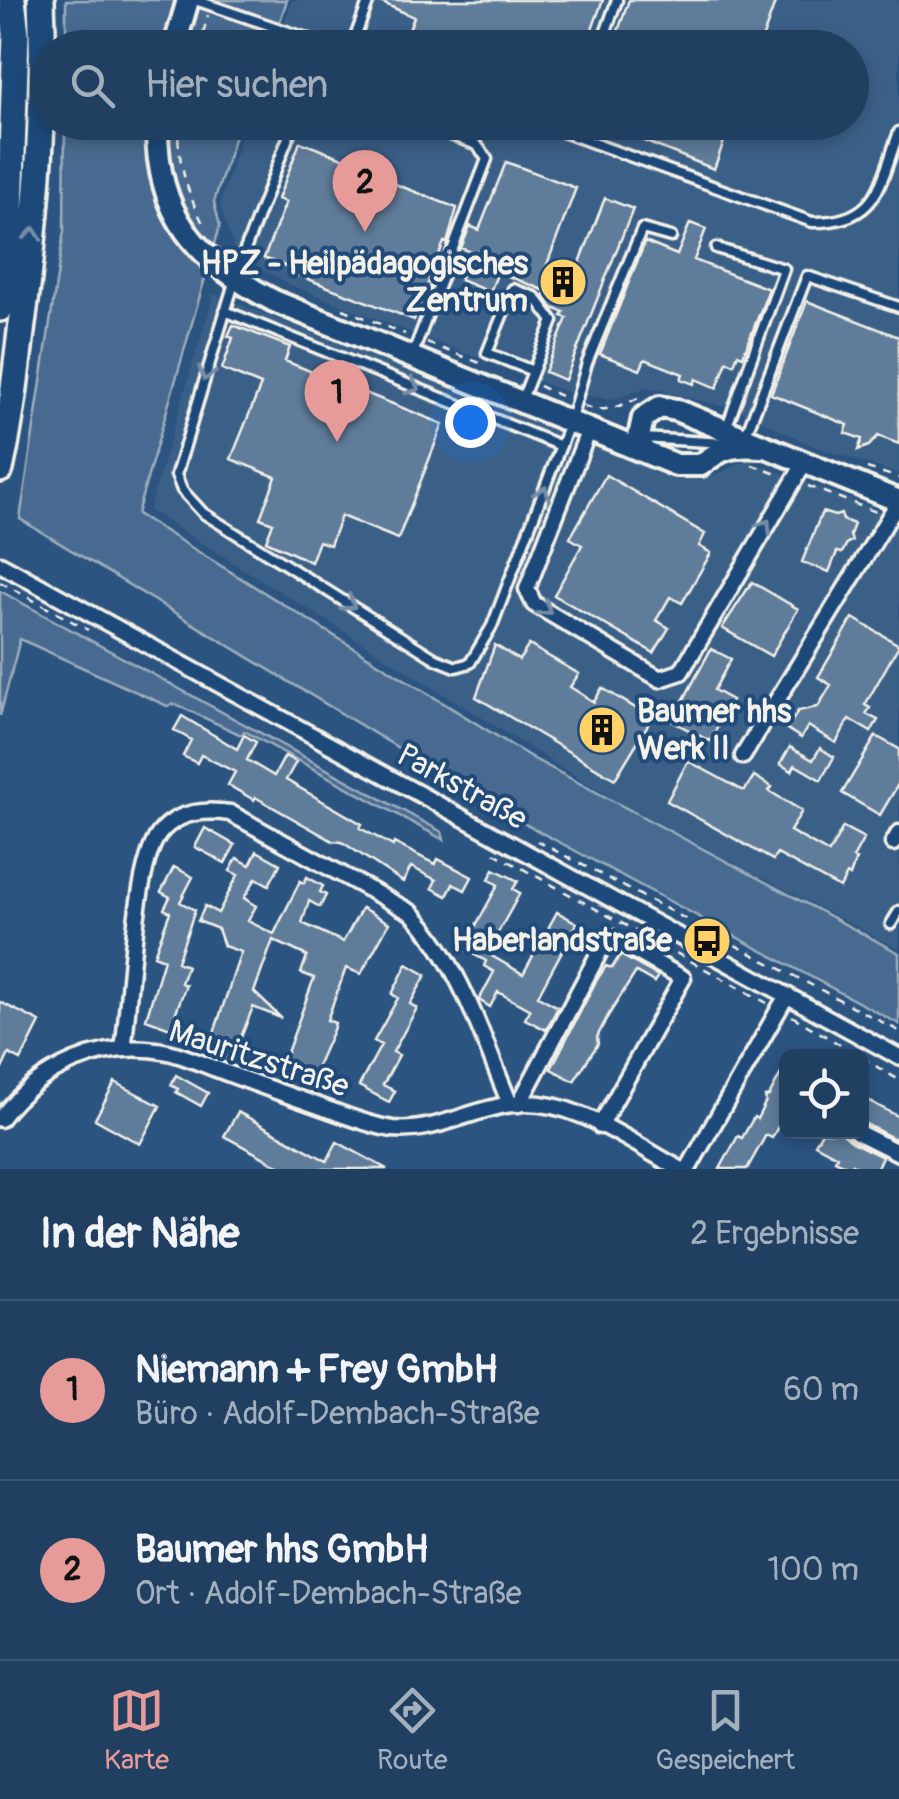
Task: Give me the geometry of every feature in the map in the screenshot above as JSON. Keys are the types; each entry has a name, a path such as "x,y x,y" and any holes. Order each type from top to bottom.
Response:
{"highway":[{"path":"0,308 9,243 16,33 12,0"},
{"path":"41,0 41,30"},
{"path":"0,468 33,245 40,140"}],"main road":[{"path":"181,30 192,0"},
{"path":"157,140 172,206 185,233 206,258 234,280 274,301 588,426 640,438 676,465 701,465 733,441"},
{"path":"640,438 650,412 660,407 798,472 896,501"}],"street":[{"path":"588,426 527,589 534,604 660,679 681,672 798,472"},
{"path":"743,756 896,501"},
{"name":"Parkstraße","path":"0,564 15,581 899,1056"},
{"path":"124,1049 148,852 170,823 190,813 210,810 230,813 412,913 434,936 452,965 514,1104"},
{"path":"514,1104 608,936 683,978 600,1126"},
{"path":"688,1169 787,995"},
{"name":"Mauritzstraße","path":"0,1119 22,1093 53,1070 96,1054 124,1049 167,1052 348,1117 394,1129 452,1123 514,1104 546,1103 600,1126 680,1169"},
{"path":"869,1138 899,1154"}],"lane":[{"path":"192,0 282,30"},
{"path":"358,30 369,0"},
{"path":"606,30 617,0"},
{"path":"585,140 812,222 835,222 856,216 871,202 899,132"},
{"path":"287,140 234,280 176,474 182,490 203,513 436,658 456,666 470,664 486,638 561,446 588,426 586,364 642,229 672,237"},
{"path":"412,356 487,159 477,145 464,140"},
{"path":"716,248 784,268 733,441"},
{"path":"733,441 807,276 899,307"},
{"path":"522,399 533,372 553,321 535,297 513,289 487,353 533,372"},
{"path":"225,312 561,446"},
{"path":"640,438 733,441"},
{"path":"891,924 899,912"}],"path":[{"path":"204,30 211,6"},
{"path":"733,441 798,472 896,501"},
{"path":"0,582 15,581 101,637"},
{"path":"527,836 899,1031"},
{"path":"481,845 847,1049"},
{"path":"869,1062 899,1080"}],"shaded area":[{"path":"66,0 287,0 277,30 66,30"},
{"path":"292,0 899,0 899,474 813,446 742,411 647,387 614,399 573,394 291,285 252,264 234,248 220,205 240,140 869,140 869,30 282,30"},
{"path":"65,140 234,140 214,202 220,226 137,514 534,759 899,953 899,1024 514,818 20,519 64,231"},
{"path":"214,294 614,452 661,475 709,478 747,460 899,518 899,949 614,800 149,510"},
{"path":"0,591 442,832 444,840 244,731 241,735 175,704 167,706 20,639 0,716"}],"building":[{"path":"376,0 603,0 592,30 409,30 414,17"},
{"path":"629,0 776,0 765,30 618,30"},
{"path":"641,140 724,140 714,169"},
{"path":"300,142 348,160 346,165 457,208 447,243 444,242 428,283 431,285 427,296 423,295 414,320 289,272 290,268 264,258 286,202 278,199"},
{"name":"HPZ - Heilpädagogisches Zentrum","path":"506,162 576,188 546,267 574,278 605,198 633,209 565,380 545,372 567,318 562,316 564,312 552,308 544,296 546,291 498,272 490,292 460,280 471,252 461,248 470,226 479,230"},
{"path":"690,223 706,229 694,260 769,289 743,356 738,354 734,364 727,361 717,388 696,379 694,384 681,379 683,374 645,359 640,370 600,354 645,242 677,255"},
{"path":"807,301 899,337 899,444 878,436 869,446 858,450 862,439 845,433 848,425 771,394"},
{"path":"233,325 290,347 285,361 443,424 398,539 341,516 330,545 319,541 311,562 266,541 273,523 260,518 276,477 231,459 261,385 222,369 233,338 228,336"},
{"path":"606,475 705,534 699,546 711,553 682,603 670,597 656,620 669,628 654,653 554,595 582,545 570,538"},
{"path":"822,512 841,514 843,520 854,524 852,541 842,553 837,552 829,572 802,562"},
{"path":"752,582 798,609 771,656 722,628"},
{"path":"853,618 899,645 865,705 870,708 866,714 878,720 871,732 849,719 836,743 808,726 801,738 787,729 798,711 818,707 831,685 818,677"},
{"path":"495,645 519,660 529,645 579,674 570,687 594,702 602,688 652,718 615,779 476,697"},
{"path":"711,649 731,659 714,690 732,700 710,741 664,717 670,706 678,710"},
{"path":"182,716 237,749 244,735 256,742 247,760 274,776 285,756 296,762 286,780 393,846 394,843 435,864 438,859 472,877 465,890 453,884 447,896 432,888 436,880 411,867 403,882 342,842 333,841 228,785 235,772 201,755 197,763 183,756 191,740 174,730"},
{"path":"876,736 899,749 899,783 880,815 842,793"},
{"path":"790,747 813,760 820,748 834,757 821,780 795,765 792,771 780,764"},
{"path":"688,761 742,790 754,776 772,787 769,791 802,811 790,831 829,853 843,827 864,838 853,858 856,859 850,876 847,874 840,888 777,854 773,860 667,801"},
{"path":"205,828 235,845 225,863 195,847"},
{"path":"257,851 280,864 269,885 256,878 244,898 256,906 248,921 274,934 300,881 304,883 307,877 323,886 320,892 326,895 320,907 309,901 302,923 343,942 362,908 389,923 361,974 346,968 327,1020 335,1023 333,1030 314,1073 284,1061 314,978 301,973 307,956 273,940 254,992 281,1018 253,1007 232,1060 208,1051 241,952 224,946 218,929 198,921 205,906 218,913 238,875 230,871 237,858 250,865"},
{"path":"174,867 193,877 180,902 195,910 177,962 187,966 181,983 186,985 170,1028 146,1019 164,959 154,955 170,912 164,909 170,897 161,892"},
{"path":"494,869 518,881 513,889 520,893 489,949 490,955 523,974 557,912 577,923 538,996 558,1007 546,1030 525,1019 530,1010 498,992 490,1007 479,1000 494,972 484,966 486,961 463,949 498,885 489,879"},
{"path":"620,955 658,976 654,982 636,972 574,1081 551,1069 596,981"},
{"path":"407,964 426,975 410,1004 417,1008 393,1052 399,1055 383,1085 395,1091 389,1102 359,1086 381,1045 374,1041 398,998 392,994"},
{"path":"0,1002 40,1022 21,1060 9,1054 0,1073"},
{"path":"176,1075 208,1093 201,1106 176,1092 178,1089 171,1085"},
{"path":"779,1077 779,1124 772,1138 766,1135 747,1169 720,1169 738,1136 742,1138 754,1117 757,1119 765,1097"},
{"path":"115,1082 160,1106 140,1144 95,1119"},
{"path":"869,1101 899,1117 895,1139 869,1126"},
{"path":"238,1112 327,1161 337,1142 387,1169 285,1169 224,1136"},
{"path":"818,1139 849,1139 882,1157 876,1169 852,1164 850,1168 815,1144"}],"place":[{"name":"Baumer hhs GmbH","path":"365,232"},
{"name":"HPZ - Heilpädagogisches Zentrum","path":"563,282"},
{"name":"Niemann + Frey GmbH","path":"337,442"},
{"name":"Baumer hhs Werk II","path":"602,730"},
{"name":"Haberlandstraße","path":"707,941"}]}
